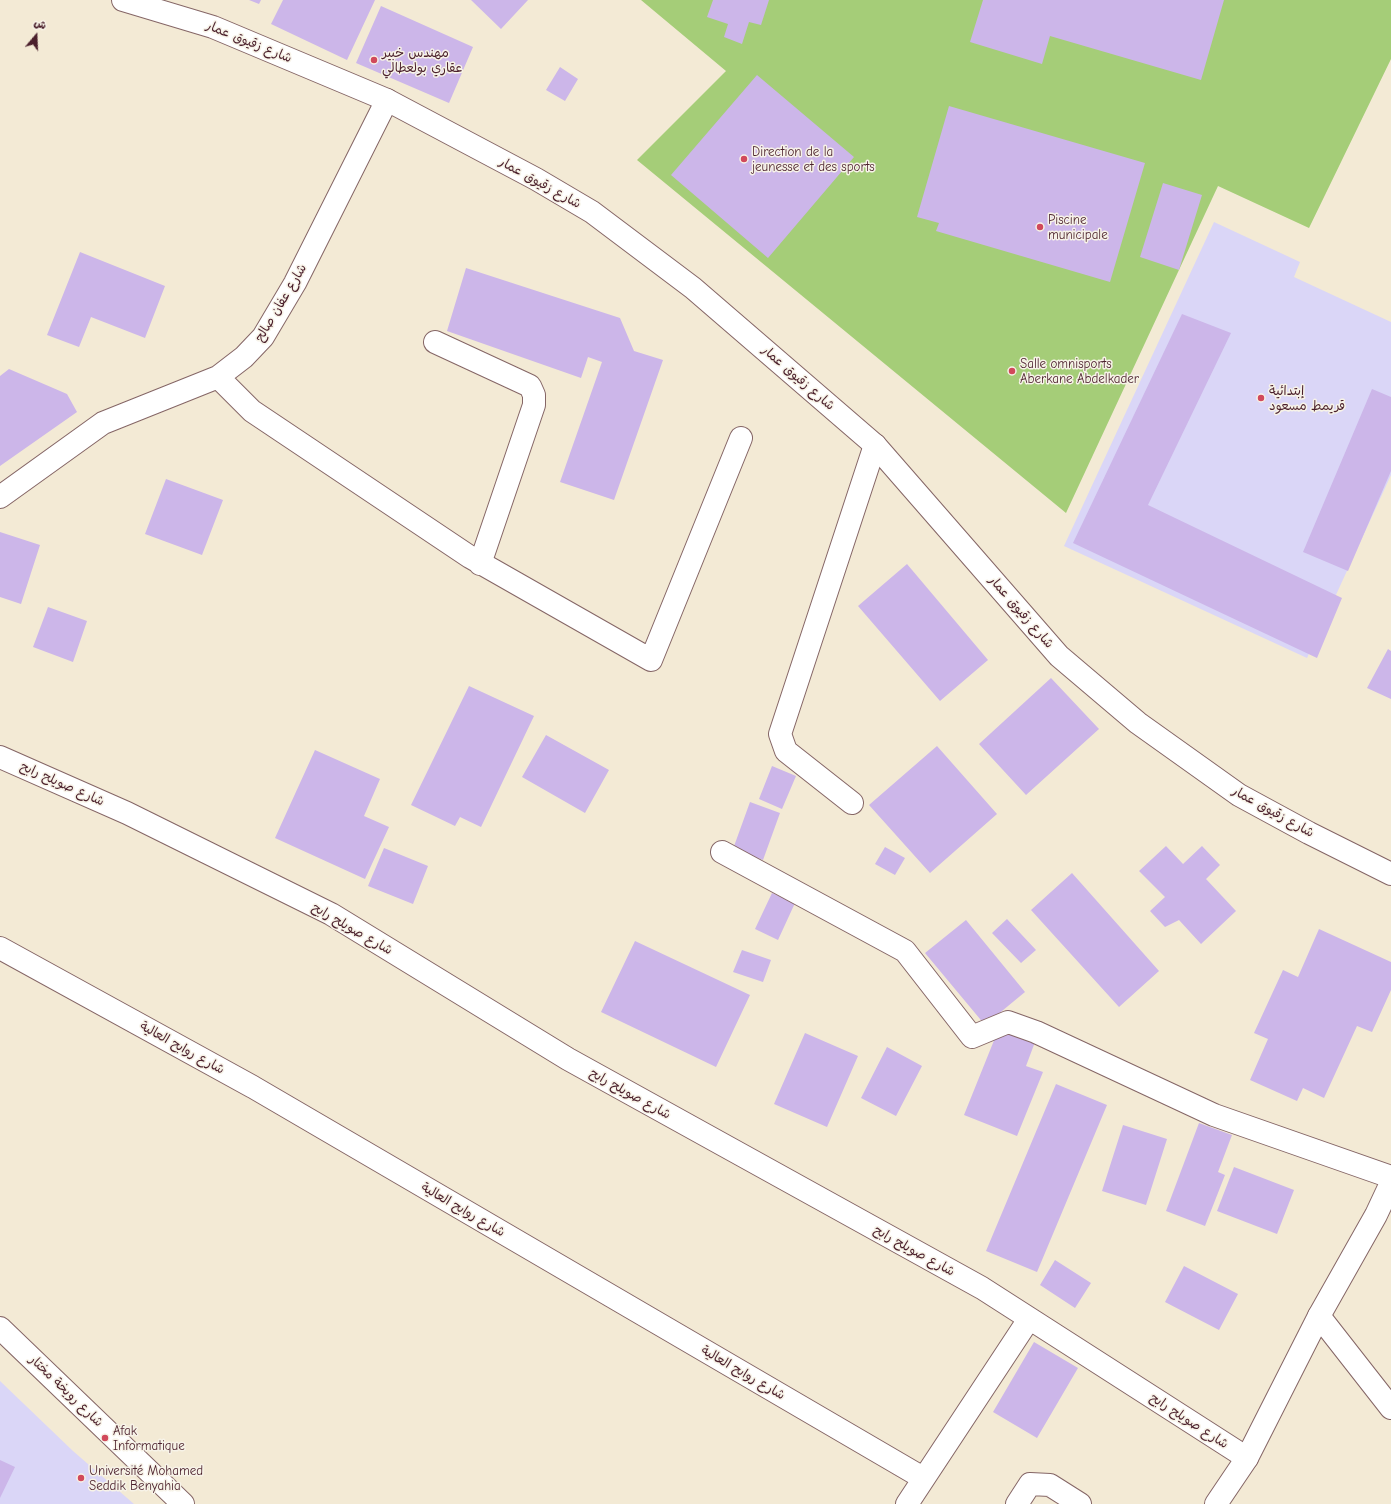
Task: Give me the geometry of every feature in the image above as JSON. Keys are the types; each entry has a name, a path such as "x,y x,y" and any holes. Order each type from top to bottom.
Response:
{"street":[{"name":"شارع زقيوق عمار","path":"123,0 213,26 387,100 536,179 592,212 693,288 875,445 1059,656 1138,723 1239,795 1309,833 1391,874"},
{"name":"شارع عفان صالح","path":"0,497 103,423 218,378 244,357 264,337 302,270 387,100"},
{"path":"435,342 530,386 534,395 534,405 480,564"},
{"path":"218,378 252,411 480,564 651,660 741,438"},
{"path":"852,803 786,751 780,734 875,445"},
{"name":"شارع صويلح رابح","path":"0,757 127,813 331,914 568,1059 982,1288 1246,1458"},
{"path":"722,852 905,951 972,1037 1008,1022 1036,1032 1214,1115 1391,1177"},
{"name":"شارع روابح العالية","path":"0,948 260,1091 923,1478"},
{"path":"1216,1504 1246,1458 1319,1316 1376,1215 1391,1183"},
{"path":"1319,1316 1391,1408"},
{"path":"907,1504 1029,1319"},
{"name":"شارع رويخة مختار","path":"0,1328 183,1504"},
{"path":"1017,1504 1030,1484 1050,1485 1080,1504"}],"shaded area":[{"name":"إبتدائية قريمط مسعود","path":"1214,222 1300,262 1294,277 1391,322 1391,475 1307,658 1064,546"},
{"path":"0,1381 73,1451 134,1504 0,1504"}],"green space":[{"name":"Salle omnisports Aberkane Abdelkader","path":"641,0 1391,0 1391,59 1309,228 1218,186 1066,513 637,160 726,71"}],"building":[{"path":"249,0 261,0 259,4"},
{"path":"283,0 375,0 347,60 271,24"},
{"path":"471,0 528,0 501,29"},
{"path":"713,0 769,0 761,25 749,22 742,44 724,37 728,24 707,17"},
{"path":"983,0 1224,0 1201,80 1050,36 1042,64 970,42"},
{"path":"381,6 473,47 449,103 356,63"},
{"path":"560,67 578,79 565,101 546,90"},
{"path":"757,75 854,157 768,258 671,175"},
{"path":"949,106 1145,163 1110,282 936,231 939,223 917,217"},
{"path":"1163,183 1202,195 1179,270 1140,257"},
{"path":"80,252 165,286 145,338 91,317 79,347 47,335"},
{"path":"466,268 620,318 634,351 663,360 614,500 560,482 602,362 588,357 581,378 447,331"},
{"path":"1182,314 1231,333 1148,505 1342,598 1317,658 1073,543"},
{"path":"9,369 67,394 77,412 0,466 0,376"},
{"path":"1372,389 1391,397 1391,471 1348,571 1303,552"},
{"path":"166,479 223,500 202,555 145,534"},
{"path":"0,532 40,545 21,604 0,597"},
{"path":"907,564 988,660 940,701 858,606"},
{"path":"48,607 87,621 73,662 33,647"},
{"path":"1388,649 1391,651 1391,699 1367,688"},
{"path":"1051,678 1099,729 1026,795 979,744"},
{"path":"469,686 534,716 481,827 460,817 455,826 411,805"},
{"path":"546,735 609,770 585,813 522,777"},
{"path":"937,746 997,814 930,873 869,805"},
{"path":"315,750 380,779 364,816 389,827 365,879 275,838"},
{"path":"772,766 796,776 782,809 759,799"},
{"path":"750,802 780,813 763,860 733,849"},
{"path":"1166,846 1183,864 1202,846 1220,865 1206,879 1236,911 1201,944 1179,920 1165,927 1150,911 1165,897 1139,871"},
{"path":"885,847 905,858 895,875 875,864"},
{"path":"384,848 428,866 413,904 368,886"},
{"path":"1072,873 1159,971 1119,1007 1031,910"},
{"path":"772,893 795,903 778,940 755,929"},
{"path":"1007,919 1036,950 1021,963 992,933"},
{"path":"966,920 1025,992 985,1025 925,953"},
{"path":"1319,929 1391,962 1391,990 1372,1032 1357,1026 1324,1098 1303,1088 1297,1101 1250,1080 1268,1039 1254,1033 1283,970 1298,977"},
{"path":"635,941 750,995 716,1067 601,1012"},
{"path":"742,950 771,960 763,982 733,972"},
{"path":"999,1028 1035,1042 1026,1066 1043,1072 1017,1136 964,1115"},
{"path":"805,1033 858,1056 827,1127 774,1104"},
{"path":"887,1047 922,1066 896,1116 861,1098"},
{"path":"1056,1084 1107,1105 1037,1272 986,1251"},
{"path":"1199,1123 1232,1135 1218,1172 1225,1175 1205,1226 1166,1211"},
{"path":"1123,1125 1167,1139 1146,1205 1102,1191"},
{"path":"1234,1167 1294,1190 1277,1234 1217,1211"},
{"path":"1055,1260 1091,1283 1075,1308 1040,1285"},
{"path":"1184,1266 1238,1294 1219,1330 1165,1302"},
{"path":"1034,1342 1078,1368 1037,1438 993,1412"},
{"path":"0,1460 15,1467 0,1498"}],"place":[{"name":"مهندس خبير عقاري بولعطالي","path":"374,60"},
{"name":"Direction de la jeunesse et des sports","path":"744,159"},
{"name":"Piscine municipale","path":"1040,227"},
{"name":"Salle omnisports Aberkane Abdelkader","path":"1012,371"},
{"name":"إبتدائية قريمط مسعود","path":"1261,398"},
{"name":"Afak Informatique","path":"105,1438"},
{"name":"Université Mohamed Seddik Benyahia","path":"81,1478"}]}
